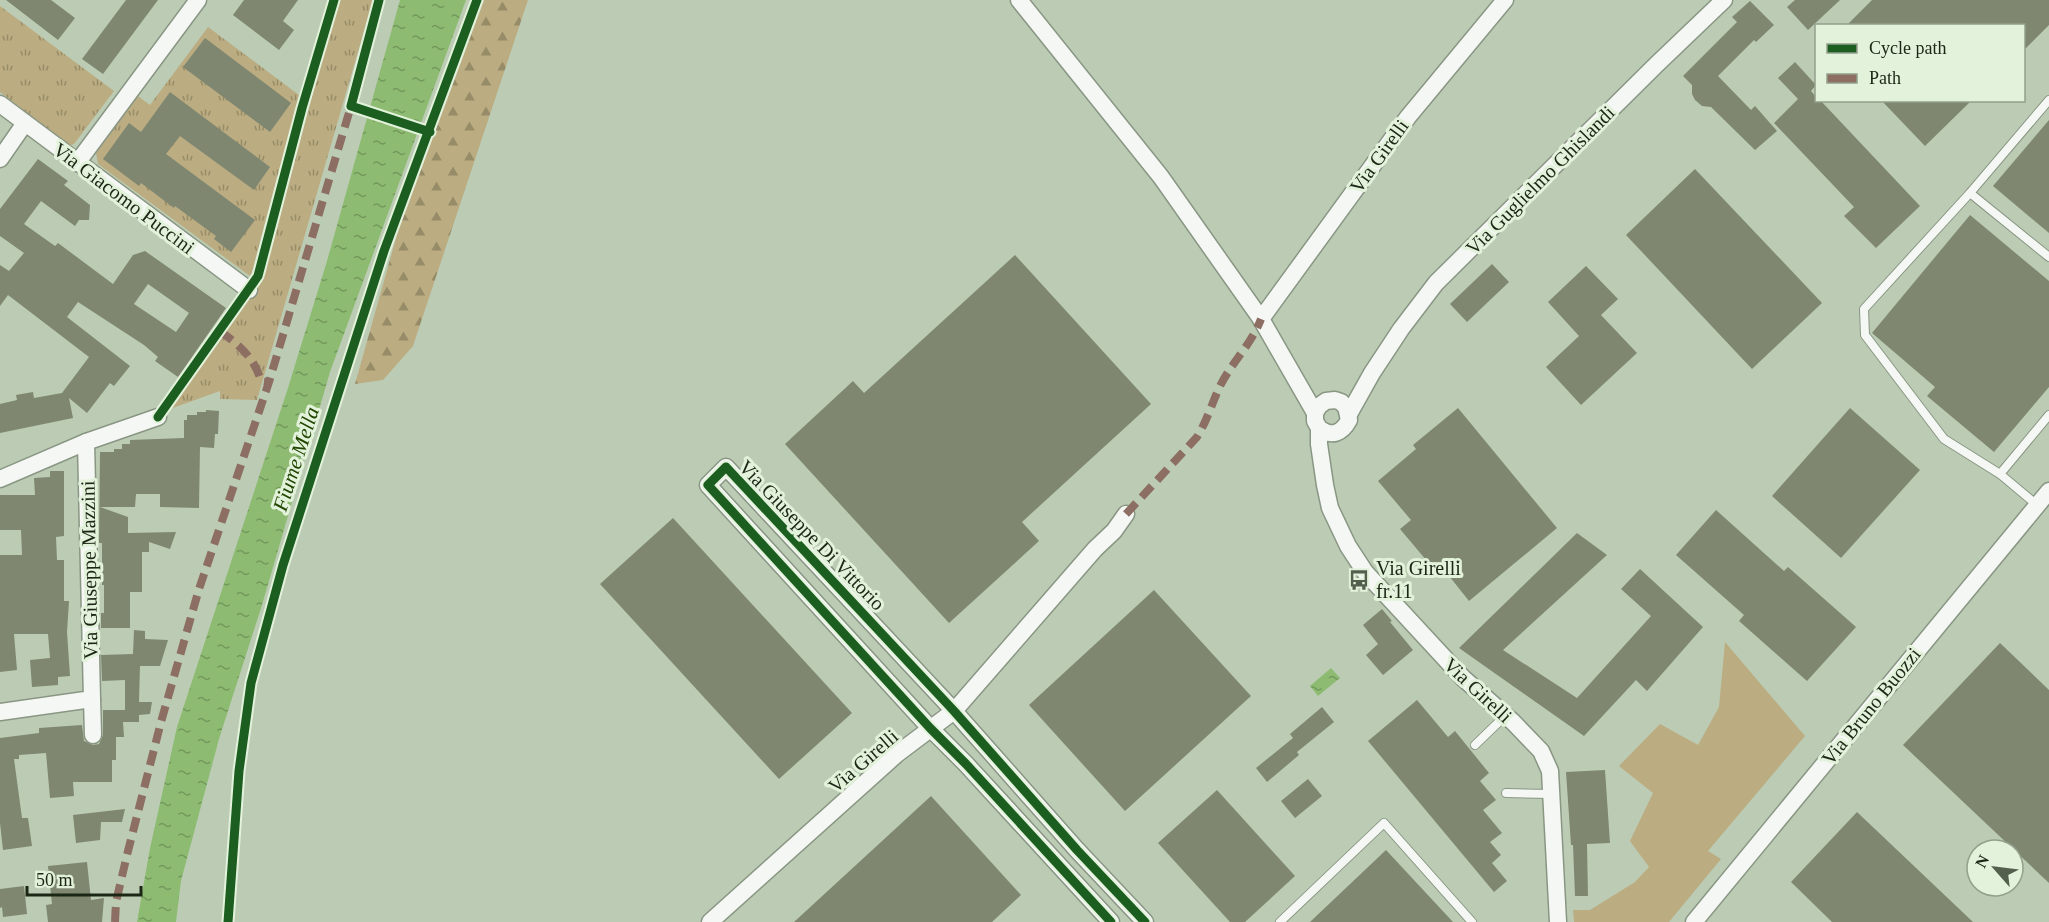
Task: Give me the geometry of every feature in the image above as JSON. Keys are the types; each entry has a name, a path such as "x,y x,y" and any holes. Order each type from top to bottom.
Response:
{"street":[{"path":"77,163 198,0"},
{"name":"Via Girelli","path":"1019,0 1161,177 1261,318 1317,421 1330,508 1348,546 1365,572 1463,678 1541,751 1550,771 1558,922"},
{"name":"Via Girelli","path":"1261,318 1408,117 1505,0"},
{"name":"Via Guglielmo Ghislandi","path":"1349,414 1401,329 1436,284 1724,0"},
{"name":"Via Giacomo Puccini","path":"0,104 249,290"},
{"path":"0,159 25,123"},
{"name":"Via Guglielmo Ghislandi","path":"1335,400 1372,373"},
{"path":"1338,433 1330,434 1317,421 1319,406 1326,401 1335,400 1341,402 1349,414"},
{"name":"Via Girelli","path":"1325,484 1331,448 1338,433 1343,430 1349,420 1349,414"},
{"path":"0,479 86,442 158,417"},
{"name":"Via Giuseppe Mazzini","path":"86,442 93,735"},
{"name":"Via Giuseppe Di Vittorio","path":"1111,922 708,485 726,467 954,711 1077,850 1145,922"},
{"name":"Via Bruno Buozzi","path":"1694,922 2049,491"},
{"name":"Via Girelli","path":"710,922 897,754 954,711 1095,549 1114,531 1126,514"},
{"path":"0,712 92,699"}],"lane":[{"path":"2037,505 2000,474 1944,439 1865,335 1864,309 1970,193 2049,100"},
{"path":"1970,193 2049,257"},
{"path":"2000,474 2049,415"},
{"path":"1475,745 1505,716"},
{"path":"1506,793 1551,794"},
{"path":"1280,922 1384,823 1472,922"}],"green space":[{"path":"338,0 373,0 257,400 220,399 220,391 167,410 264,275"},
{"path":"484,0 528,0 413,346 383,380 355,384 398,231"},
{"path":"0,6 114,91 74,144 66,143 0,92"},
{"path":"208,27 299,95 250,276 98,164 96,153 138,96 150,105"},
{"path":"1725,642 1805,736 1708,851 1721,859 1669,922 1574,922 1573,910 1590,910 1635,882 1649,867 1630,841 1653,793 1619,766 1660,724 1698,745 1719,707"}],"water":[{"name":"Fiume Mella","path":"400,0 466,0 330,372 262,605 219,739 181,881 176,922 137,922 150,848 177,727 327,261"},
{"path":"1331,668 1340,678 1318,696 1310,686"}],"building":[{"path":"6,0 51,0 75,18 58,40"},
{"path":"126,0 158,0 103,74 82,59"},
{"path":"244,0 298,0 283,21 294,30 279,50 233,15"},
{"path":"1795,0 1840,0 1808,30 1787,7"},
{"path":"1872,0 2049,0 2049,25 2025,49 2025,24 1848,24"},
{"path":"1750,1 1774,25 1756,42 1754,40 1718,76 1751,110 1755,106 1777,131 1755,150 1711,107 1702,106 1695,100 1692,85 1683,76 1737,22 1732,17"},
{"path":"205,38 291,103 270,132 183,67"},
{"path":"1795,62 1815,84 1811,91 1815,96 1815,102 1822,102 1920,206 1876,248 1844,216 1854,207 1774,123 1798,99 1778,78"},
{"path":"170,92 270,167 254,190 180,136 166,154 255,220 231,252 214,239 216,236 175,206 174,208 141,183 139,186 103,159 129,123 141,132"},
{"path":"1883,102 1970,102 1925,146"},
{"path":"2049,120 2049,233 1993,186"},
{"path":"38,159 68,181 64,185 90,205 89,220 79,220 75,226 41,201 24,224 55,246 58,243 113,284 133,255 145,251 226,308 178,377 155,361 158,357 144,345 78,302 67,317 130,366 114,386 110,383 87,413 69,398 73,418 0,433 0,404 17,400 16,395 33,392 34,398 62,393 89,357 8,295 0,306 0,265 9,271 24,253 0,236 0,209","holes":["148,284 189,313 176,332 134,304"]},
{"path":"1695,169 1822,303 1752,369 1626,235"},
{"path":"1970,215 2049,281 2049,387 1994,452 1927,396 1935,387 1872,333"},
{"path":"1015,255 1151,404 1022,522 1039,541 949,623 785,444 853,381 864,393"},
{"path":"1492,264 1509,282 1467,322 1450,304"},
{"path":"1586,266 1618,299 1601,315 1637,353 1581,405 1546,367 1579,336 1548,302"},
{"path":"1458,408 1557,528 1469,601 1438,562 1432,567 1400,529 1411,520 1378,481 1416,449 1413,445"},
{"path":"1850,408 1920,470 1841,558 1772,496"},
{"path":"206,410 219,411 218,434 215,434 214,448 200,447 199,508 160,507 160,494 136,494 135,507 100,507 128,517 128,533 176,532 170,549 149,542 149,552 142,552 142,592 130,592 130,628 101,628 101,613 104,613 104,585 102,585 102,543 99,543 100,452 114,452 114,449 122,449 122,444 130,444 130,440 184,438 184,420 187,420 187,415 197,415 197,412 206,412"},
{"path":"50,471 64,471 64,536 56,537 57,560 64,560 64,601 69,601 67,632 70,676 58,677 58,685 32,687 30,660 50,658 48,634 14,634 17,670 0,672 0,555 22,555 21,530 0,530 0,495 35,495 34,478 50,477"},
{"path":"1716,510 1784,571 1788,567 1856,627 1807,681 1739,621 1744,615 1676,555"},
{"path":"673,518 852,713 779,779 600,584"},
{"path":"1577,533 1607,555 1503,650 1577,698 1651,616 1621,589 1640,569 1703,627 1647,691 1636,680 1584,736 1459,648"},
{"path":"1154,590 1251,696 1125,811 1029,705"},
{"path":"1382,609 1413,650 1383,675 1366,655 1378,644 1363,625"},
{"path":"134,630 145,631 145,639 168,640 160,666 140,666 139,702 152,702 150,714 139,715 139,722 123,722 124,737 116,737 116,760 112,760 112,782 73,782 74,796 50,798 46,753 19,755 19,759 14,759 22,818 28,818 32,846 3,850 0,823 0,738 39,733 39,728 82,725 84,741 93,745 99,744 103,735 103,710 125,710 125,680 102,681 101,655 133,654"},
{"path":"2000,643 2049,690 2049,883 2025,860 2025,838 2001,838 1903,745"},
{"path":"1417,700 1448,737 1455,731 1489,773 1480,781 1496,800 1483,810 1502,833 1490,842 1501,855 1492,863 1507,881 1494,892 1368,741"},
{"path":"1322,707 1334,722 1297,752 1299,755 1267,782 1256,768 1293,738 1290,734"},
{"path":"1605,770 1610,843 1587,844 1588,896 1575,896 1566,772"},
{"path":"1308,779 1322,796 1295,818 1281,801"},
{"path":"1217,790 1295,876 1245,922 1230,922 1158,843"},
{"path":"931,796 1021,895 992,922 794,922"},
{"path":"125,809 122,822 101,822 100,840 76,843 73,815"},
{"path":"1857,812 1973,922 1832,922 1791,882"},
{"path":"1386,850 1453,922 1310,922"},
{"path":"87,862 91,900 104,898 102,922 48,922 46,905 52,904 48,866"},
{"path":"24,886 27,914 3,917 2,907 0,908 0,889"}],"marked path":[{"path":"115,922 116,902 127,855 161,722 199,589 269,382 351,106"},
{"path":"1126,514 1197,437 1220,386 1261,319"},
{"path":"220,331 245,353 254,365 261,381 269,382"}],"cycle path":[{"path":"158,417 258,276 302,108 334,0"},
{"path":"379,0 351,106 430,132"},
{"path":"228,922 239,771 251,683 283,565 384,251 477,0"},
{"path":"1111,922 708,485 726,467 954,711 1077,850 1145,922"}],"place":[{"name":"Via Girelli fr.11","path":"1359,580"}]}
